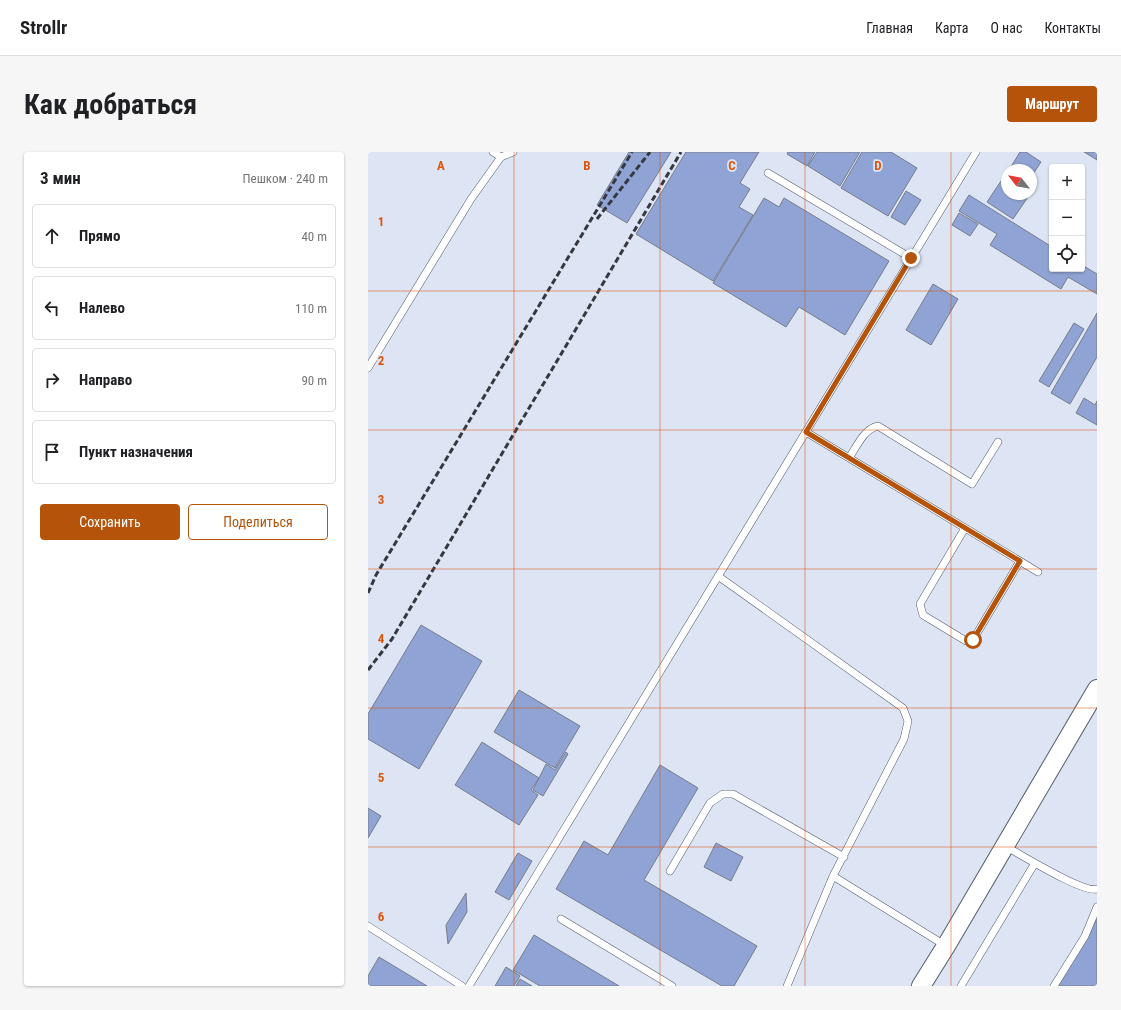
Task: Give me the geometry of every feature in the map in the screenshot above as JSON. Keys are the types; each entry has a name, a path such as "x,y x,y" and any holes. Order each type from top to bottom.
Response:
{"street":[{"path":"921,986 1097,689"}],"lane":[{"path":"493,152 501,157"},
{"path":"368,368 472,199 501,157 513,152"},
{"path":"470,986 976,152"},
{"path":"768,173 911,258"},
{"path":"849,458 863,436 872,427 878,426 972,484 998,442"},
{"path":"806,432 1038,572"},
{"path":"965,528 920,604 923,615 966,642 970,642 1020,561"},
{"path":"718,576 903,708 908,721 904,739 833,876 787,986"},
{"path":"670,871 710,803 723,794 733,794 844,857"},
{"path":"1005,846 1079,886 1093,890 1097,889"},
{"path":"961,986 1035,863"},
{"path":"833,876 946,946"},
{"path":"1054,986 1085,936 1097,907"},
{"path":"561,919 672,986"},
{"path":"368,926 462,986"}],"building":[{"path":"629,152 671,152 627,223 597,205"},
{"path":"686,152 759,152 740,183 750,189 739,207 753,215 713,281 636,234"},
{"path":"788,152 815,152 807,166 787,154"},
{"path":"817,152 860,152 840,186 808,166"},
{"path":"862,152 891,152 917,168 888,216 841,188"},
{"path":"1020,152 1026,152 1041,162 1037,168 1037,164 1013,164"},
{"path":"1084,152 1097,152 1097,160"},
{"path":"1001,181 1001,200 1026,200 1013,219 987,202"},
{"path":"906,191 921,200 905,225 891,217"},
{"path":"969,195 1049,245 1049,272 1085,272 1085,267 1097,274 1097,294 1068,277 1061,289 990,245 997,234 959,211"},
{"path":"764,198 779,207 784,198 889,261 845,335 799,307 786,327 713,283"},
{"path":"959,213 978,224 970,236 952,225"},
{"path":"933,284 958,299 931,345 906,330"},
{"path":"1097,313 1097,357 1070,404 1051,393"},
{"path":"1074,323 1084,329 1049,387 1039,381"},
{"path":"1084,398 1095,405 1097,401 1097,425 1076,413"},
{"path":"421,625 482,661 419,769 368,739 368,714"},
{"path":"519,690 580,726 555,768 494,732"},
{"path":"482,742 539,778 531,790 538,795 519,825 455,785"},
{"path":"566,752 568,754 543,796 533,790 546,764 555,770"},
{"path":"660,765 698,788 644,880 757,946 734,986 722,986 556,889 584,841 608,855"},
{"path":"368,808 381,816 368,838"},
{"path":"716,843 743,857 731,881 704,867"},
{"path":"518,853 532,861 509,900 495,892"},
{"path":"466,893 467,912 448,944 446,925"},
{"path":"1097,919 1097,986 1057,986"},
{"path":"534,935 619,986 540,986 513,970"},
{"path":"379,957 427,986 368,986 368,976"},
{"path":"506,967 520,976 514,986 495,986"},
{"path":"520,979 532,986 516,986"}],"railway":[{"path":"368,593 376,575 632,152"},
{"path":"597,219 650,152"},
{"path":"368,670 392,639 681,152"}],"route":[{"path":"911,258 806,432 1020,561 973,640"}]}
